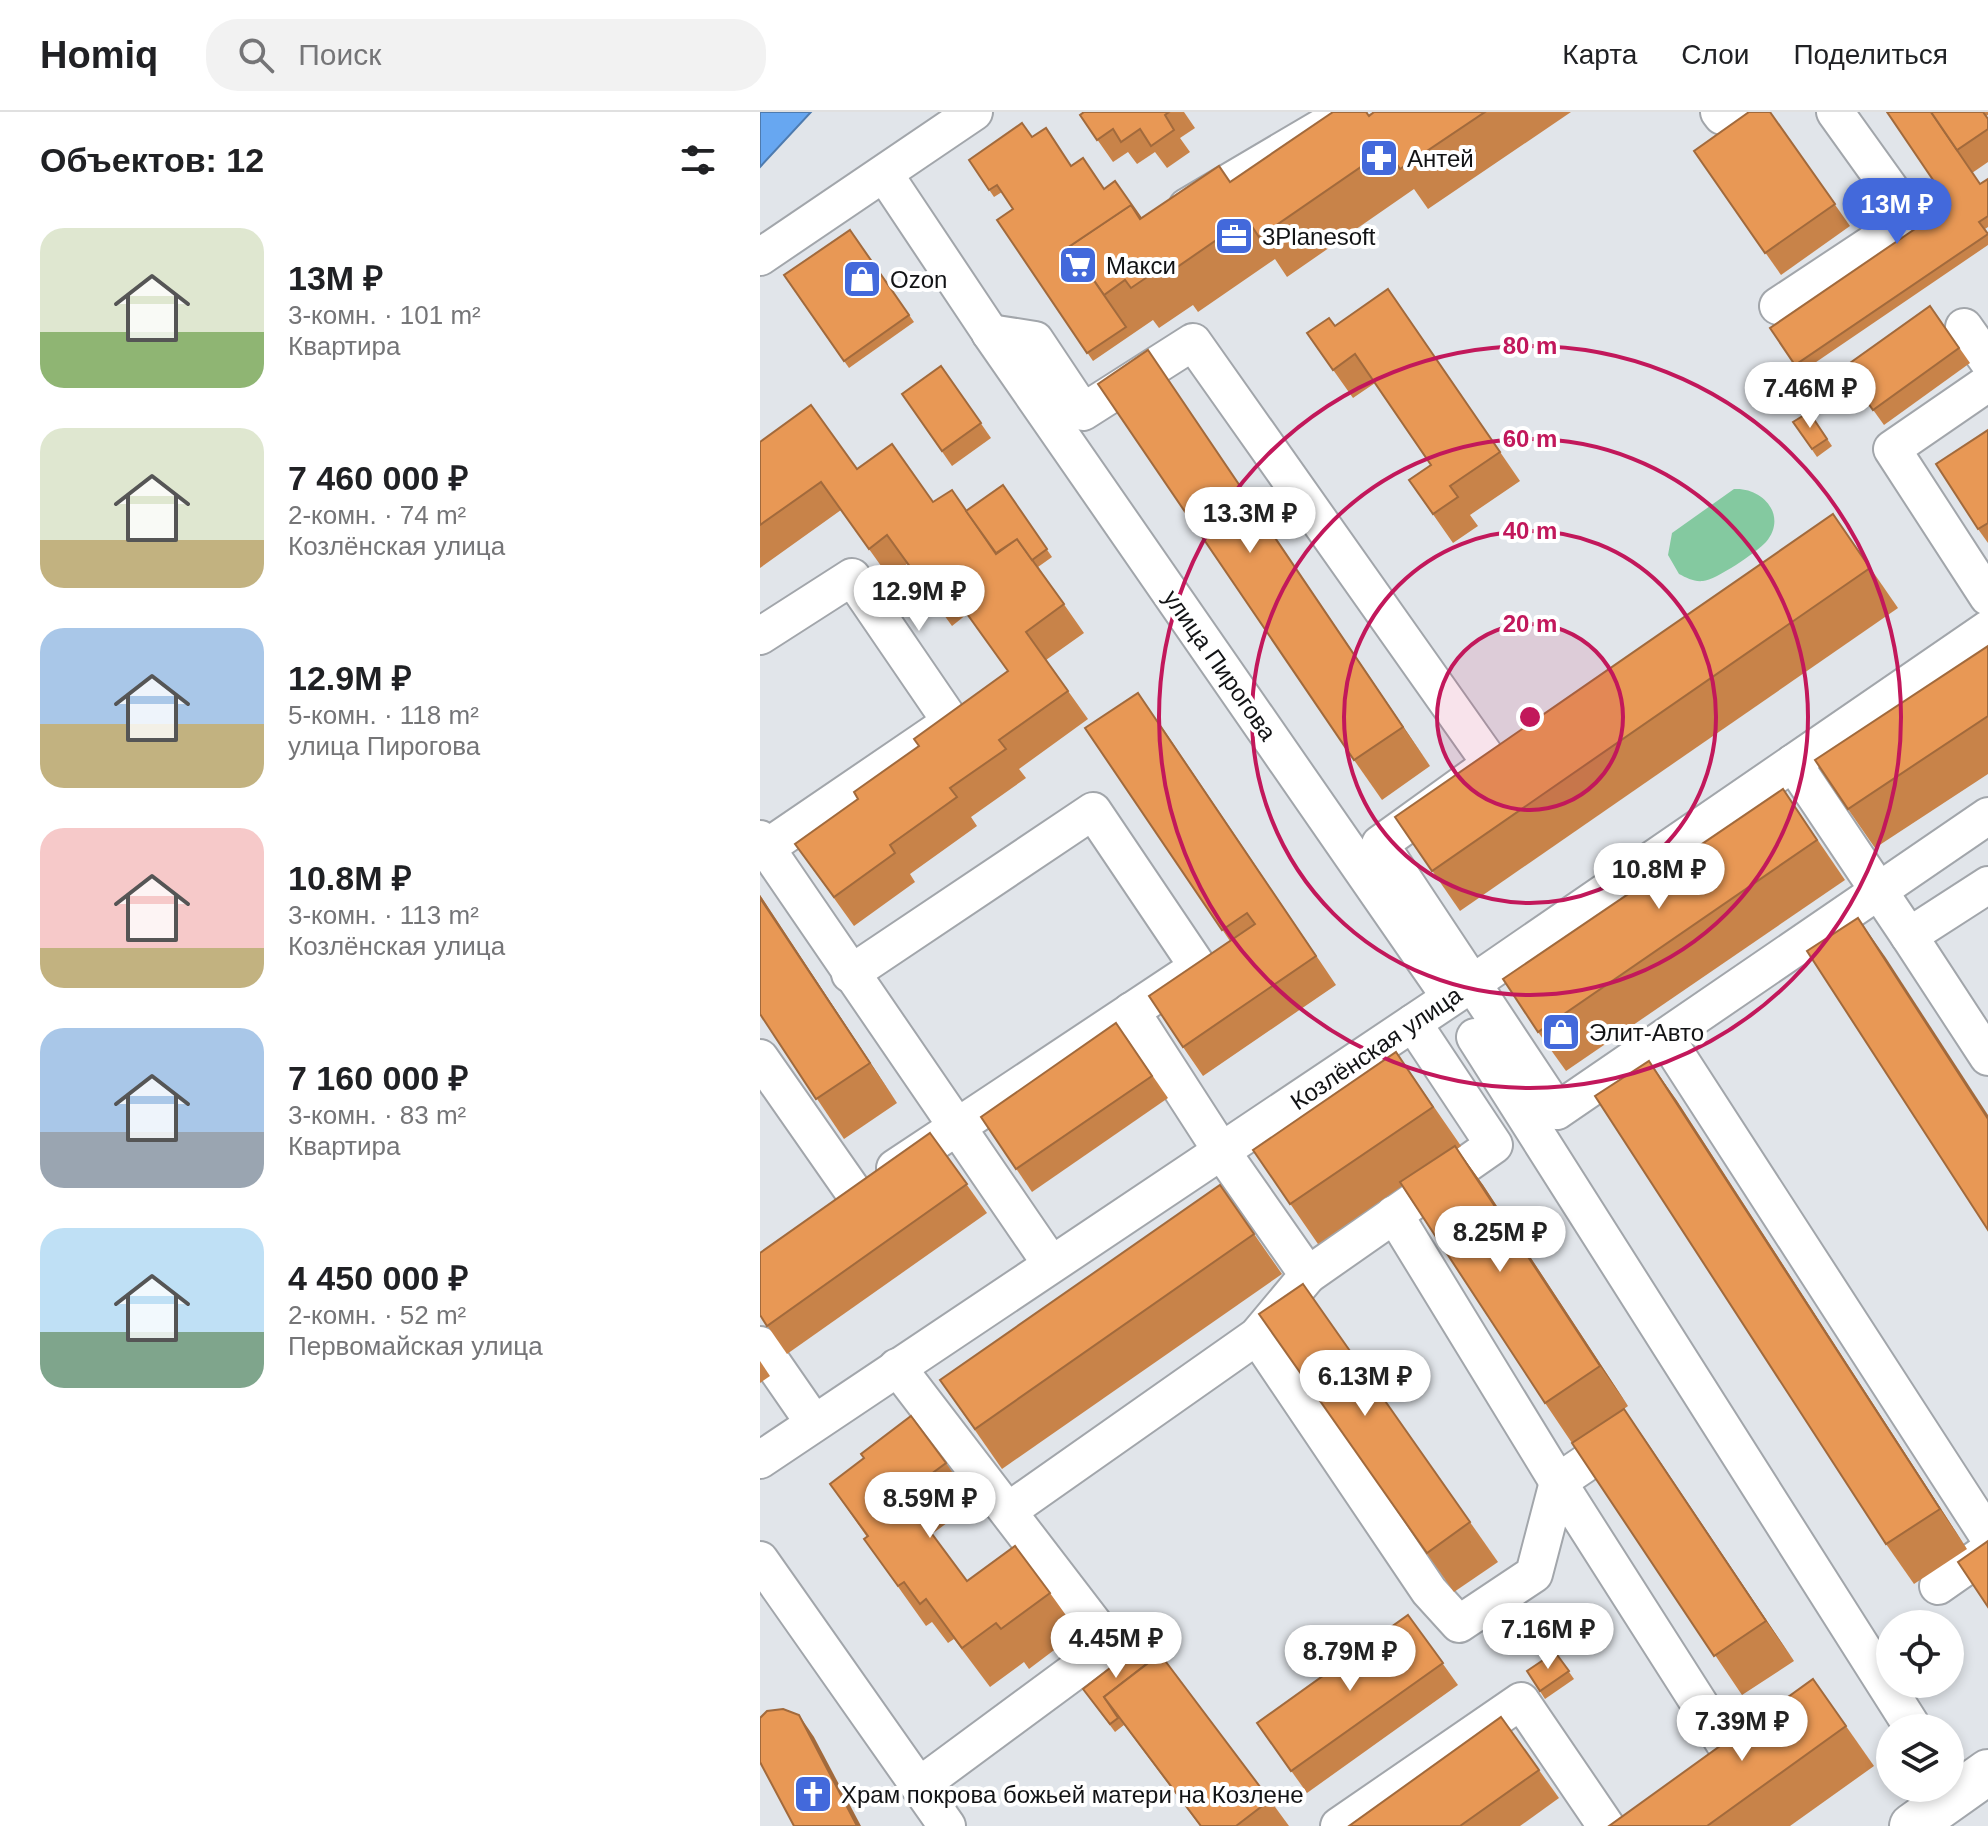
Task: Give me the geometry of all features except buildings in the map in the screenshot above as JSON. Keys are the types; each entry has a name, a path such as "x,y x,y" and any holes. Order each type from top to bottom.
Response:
{"main road":[{"path":"1912,1826 1988,1772"}],"street":[{"path":"760,257 974,112"},
{"path":"1176,213 1348,112"},
{"path":"1719,112 1722,116 1730,112"},
{"path":"1778,306 1911,218 1835,112"},
{"name":"улица Пирогова","path":"885,175 988,330 1462,990"},
{"path":"1964,327 1988,361"},
{"path":"988,330 1035,340 1083,412 1193,342 1504,755 1380,844 1462,990 1557,1111 1988,816"},
{"path":"1988,383 1892,449 1988,597"},
{"path":"760,636 852,577 951,722 763,844 1051,1264"},
{"name":"Козлёнская улица","path":"760,1460 1462,990 1988,629"},
{"path":"1793,763 1988,1057"},
{"path":"822,1216 1198,967 1093,811 850,974"},
{"path":"1909,936 1988,885"},
{"path":"1131,1011 1222,1152 1308,1275"},
{"path":"1008,1511 1257,1336 1308,1275 1494,1145 1413,1023"},
{"path":"1475,1037 1904,1714"},
{"path":"1666,1038 1988,1536"},
{"path":"760,1058 855,1194"},
{"path":"1394,1214 1558,1482 1729,1752"},
{"path":"1257,1336 1429,1591 1459,1624 1534,1574 1558,1482 1608,1448"},
{"path":"760,1345 814,1423"},
{"path":"897,1367 1110,1645 919,1786"},
{"path":"1938,1586 1988,1551"},
{"path":"760,1560 947,1826"},
{"path":"1339,1826 1521,1701 1606,1826"}],"green space":[{"path":"1734,489 1754,493 1769,505 1774,522 1766,542 1736,565 1709,579 1697,581 1679,574 1668,555 1672,533"}],"water":[{"path":"760,112 811,112 760,167"}],"place":[{"name":"Антей","path":"1379,158"},
{"name":"3Planesoft","path":"1234,236"},
{"name":"Макси","path":"1078,265"},
{"name":"Ozon","path":"862,279"},
{"name":"Элит-Авто","path":"1561,1032"},
{"name":"Храм покрова божьей матери на Козлене","path":"813,1794"}]}
